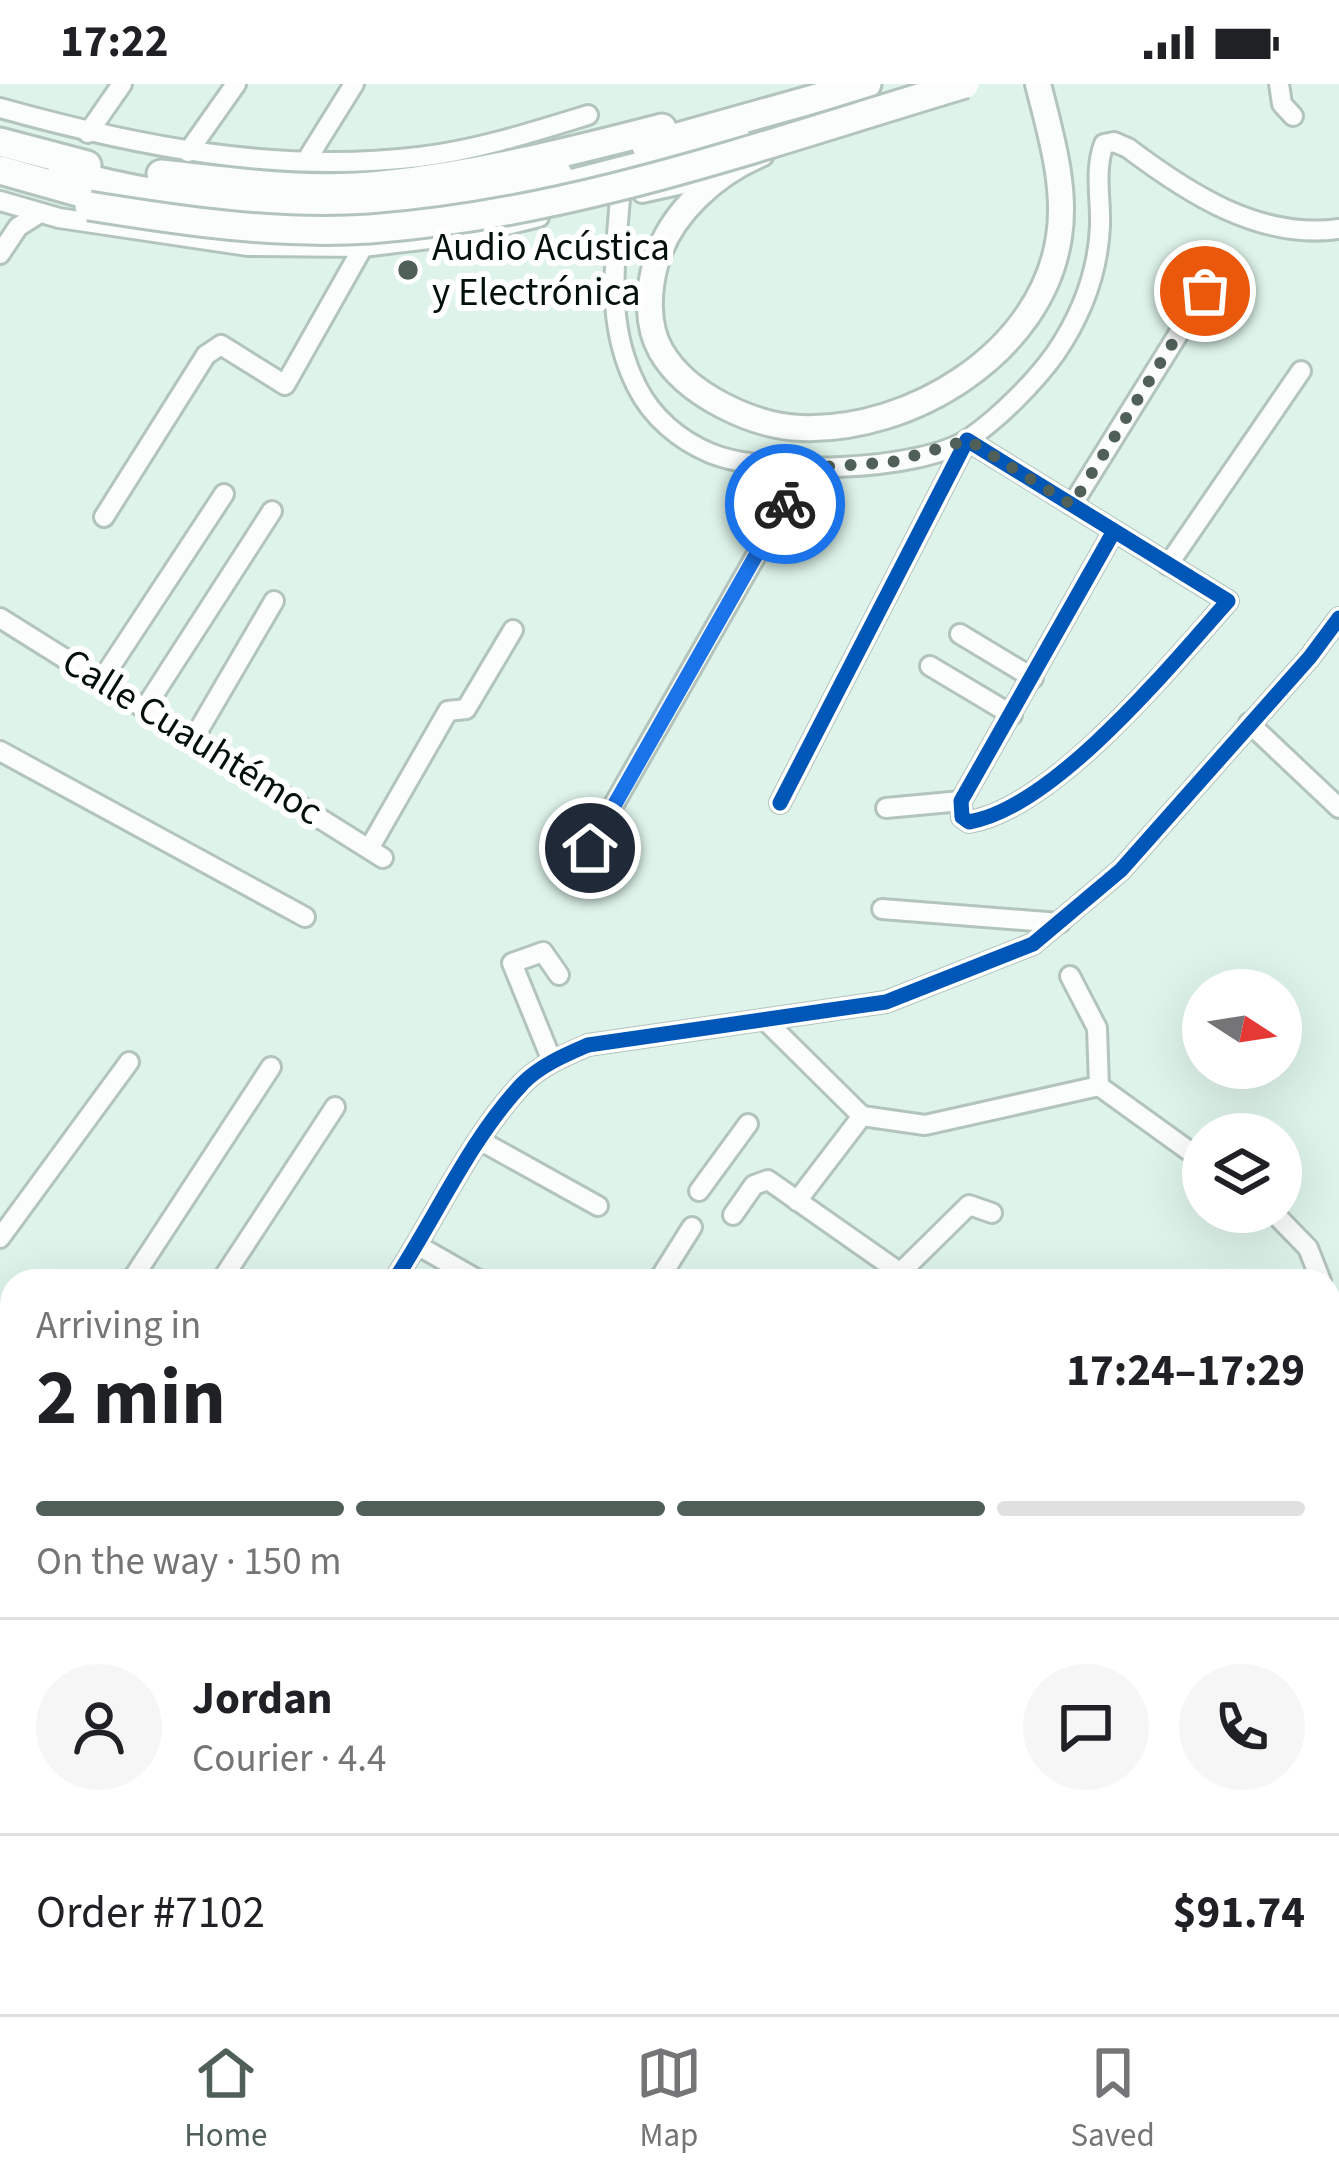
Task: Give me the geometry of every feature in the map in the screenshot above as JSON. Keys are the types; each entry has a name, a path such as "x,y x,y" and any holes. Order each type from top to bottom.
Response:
{"highway":[{"path":"0,142 100,168 258,185 377,186 513,166 834,84"},
{"path":"0,153 132,188 225,202 319,207 431,200 535,182 706,127 966,84"},
{"path":"0,180 88,206 261,229 468,219 700,163 966,84"},
{"path":"0,170 95,200 164,209 326,219 428,212 541,192 868,97"}],"main road":[{"path":"868,97 719,176 682,215 658,255 649,290 661,350 683,377 743,414 801,428 884,417 945,391 998,350 1033,310 1052,268 1060,235 1057,168 1041,96"}],"street":[{"path":"88,133 122,84"},
{"path":"188,152 236,84"},
{"path":"306,161 354,84"},
{"path":"1280,84 1282,104 1293,116"},
{"path":"0,108 88,133 188,152 306,161 417,157 480,146 589,115"},
{"path":"780,803 968,440 1052,357 1079,315 1096,266 1099,157 1104,144 1114,142 1128,148 1206,202 1259,222 1311,233 1339,230"},
{"path":"0,201 40,213 248,246 363,247 471,234 719,176"},
{"path":"620,198 612,295 618,339 638,389 668,430 712,454 806,468 892,462 968,440 1228,601 1126,715 1046,784 985,820 969,822 962,809"},
{"path":"0,254 18,227 40,213"},
{"path":"104,517 206,355 221,345 285,385 363,247"},
{"path":"1072,505 1205,291"},
{"path":"1168,565 1301,371"},
{"path":"590,848 806,468"},
{"path":"101,680 224,494"},
{"path":"146,708 272,511"},
{"path":"962,809 1114,531"},
{"path":"194,738 274,601"},
{"name":"Calle Cuauhtémoc","path":"0,618 376,852 448,710 466,709 513,630"},
{"path":"402,1269 481,1141 524,1082 552,1060 588,1045 624,1038 767,1022 886,1002 1033,944 1121,870 1339,618"},
{"path":"960,634 1033,678"},
{"path":"1324,640 1339,655"},
{"path":"930,666 1012,715"},
{"path":"1249,723 1339,808"},
{"path":"0,751 305,917"},
{"path":"886,808 962,809"},
{"path":"882,909 1060,923"},
{"path":"552,1060 512,963 543,952 559,975"},
{"path":"1070,976 1097,1028 1099,1086"},
{"path":"767,1022 862,1116 925,1125 1099,1086 1182,1146"},
{"path":"0,1238 129,1062"},
{"path":"139,1269 271,1067"},
{"path":"228,1269 335,1107"},
{"path":"797,1202 862,1116"},
{"path":"699,1191 748,1124"},
{"path":"481,1141 598,1206"},
{"path":"722,1158 754,1184"},
{"path":"733,1215 754,1184 768,1180 895,1269"},
{"path":"914,1269 969,1205 992,1213"},
{"path":"666,1269 692,1227"},
{"path":"1293,1233 1308,1248 1316,1269"},
{"path":"417,1245 459,1269"}],"cycle path":[{"path":"780,803 967,440 1228,601 1073,763 1002,811 969,822 962,817 961,801 1114,531"},
{"path":"401,1269 486,1129 523,1083 554,1061 588,1045 886,1002 1033,944 1121,870 1339,618"}],"way so far":[{"path":"785,504 806,468 892,462 968,440 1072,505 1205,291"}],"place":[{"name":"Audio Acústica y Electrónica","path":"408,270"}],"route":[{"path":"590,848 785,504"}]}
